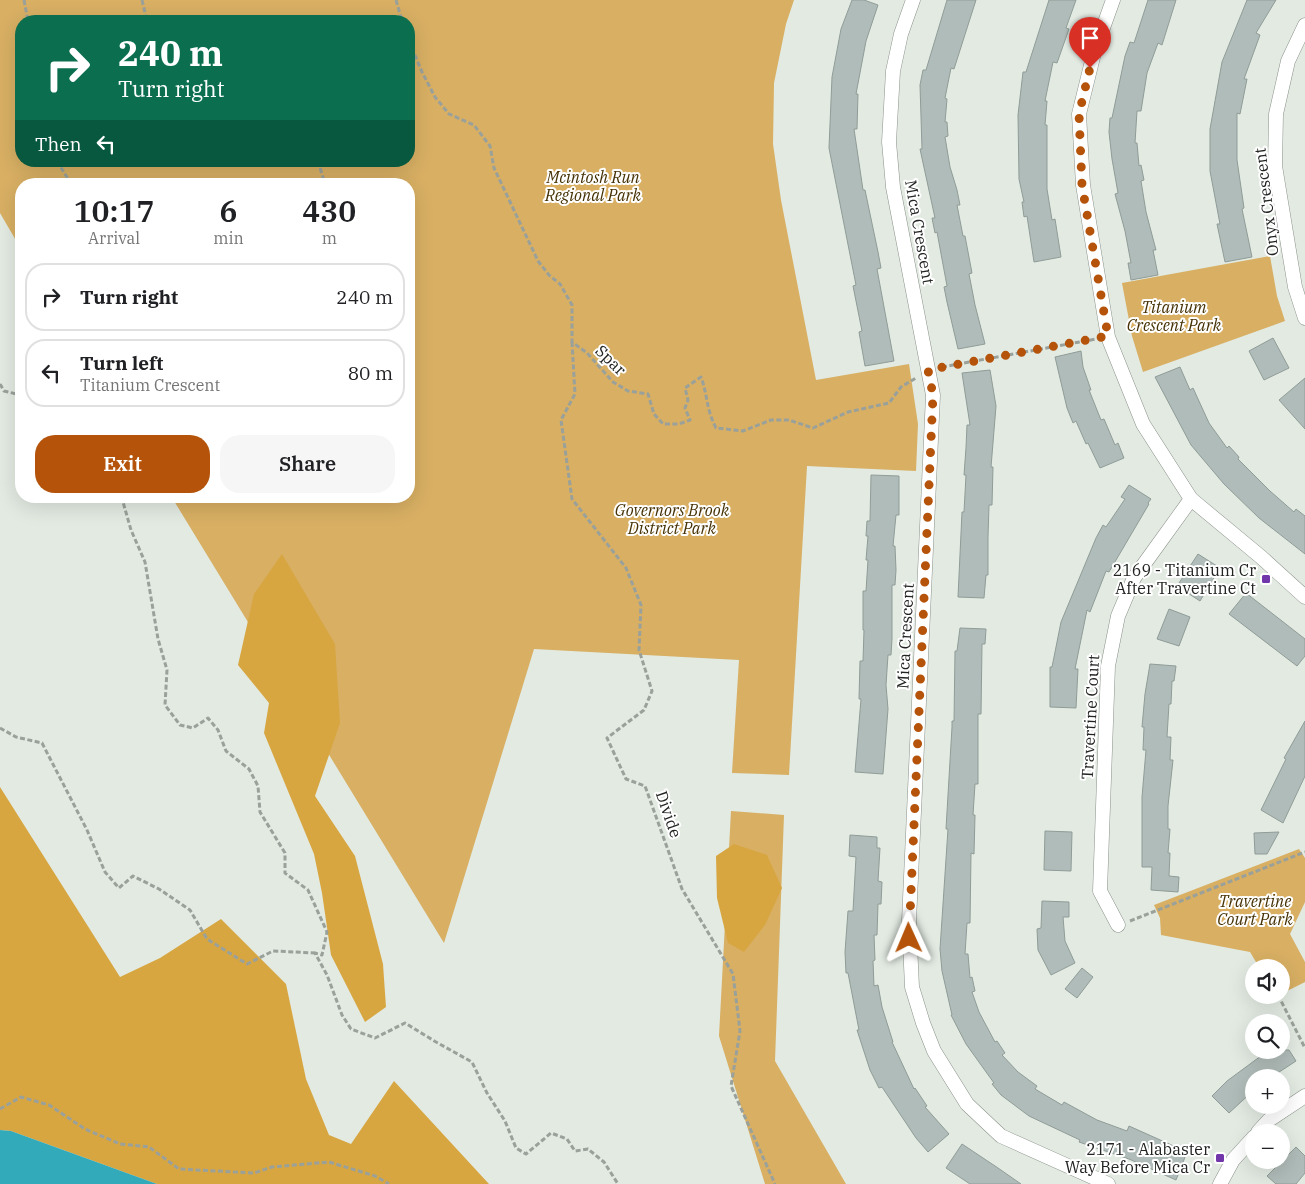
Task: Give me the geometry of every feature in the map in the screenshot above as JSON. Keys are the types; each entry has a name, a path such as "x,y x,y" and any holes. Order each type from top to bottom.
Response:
{"street":[{"name":"Mica Crescent","path":"913,0 901,34 893,71 889,142 893,187 933,395 909,921 912,987 934,1051 967,1104 1001,1136 1108,1184"},
{"path":"1113,0 1094,53 1079,114 1082,185 1108,336 1142,424 1191,500 1262,557 1305,597"},
{"name":"Onyx Crescent","path":"1305,25 1288,61 1276,114 1276,166 1295,287 1305,318"},
{"name":"Travertine Court","path":"1118,925 1100,891 1108,666 1118,616 1134,578 1191,500"},
{"path":"1265,1124 1305,1096"},
{"path":"1220,1184 1233,1160 1245,1147"}],"path":[{"path":"24,0 27,15"},
{"path":"142,0 146,15"},
{"path":"396,0 400,15"},
{"name":"Spar","path":"415,55 436,97 449,114 474,125 490,146 494,168 538,261 549,275 560,284 572,305 572,342 587,353 613,382 628,391 648,394 654,414 663,424 679,424 690,420 685,408 688,400 685,388 701,377 706,391 706,401 711,418 716,428 729,431 743,431 771,420 789,420 813,428 848,412 889,404 901,387 928,370"},
{"path":"61,167 67,178"},
{"path":"928,370 1108,336"},
{"name":"Divide","path":"572,342 575,394 561,420 572,499 626,568 641,605 639,650 652,692 644,710 607,738 626,779 645,786 682,889 733,974 740,1031 731,1086 775,1184"},
{"path":"0,384 4,391 15,394"},
{"path":"0,728 16,737 42,743 87,830 105,872 119,888 133,876 159,889 190,910 207,939 248,964 273,951 322,955 328,932 308,890 284,873 285,853 260,812 258,786 249,768 226,751 218,730 208,718 193,728 180,725 164,705 167,670 158,638 145,562 122,503"},
{"path":"1118,925 1305,852"},
{"path":"315,953 327,975 342,1015 351,1029 375,1038 405,1023 472,1062 505,1121 516,1148 526,1154 551,1133 567,1139 575,1151 588,1149 604,1162 618,1184"},
{"path":"1283,1004 1305,1048"},
{"path":"0,1109 21,1097 49,1105 86,1129 120,1144 149,1147 179,1169 254,1173 272,1166 330,1162 375,1176 390,1184"}],"green space":[{"name":"Mcintosh Run Regional Park","path":"0,0 794,0 786,24 774,83 773,144 781,200 816,380 909,364 918,424 916,471 807,466 789,775 732,773 739,660 534,649 444,943 175,503 415,503 415,178 15,178 15,239 0,213"},
{"name":"Titanium Crescent Park","path":"1270,256 1277,296 1285,321 1143,372 1132,336 1122,283"},
{"path":"731,811 784,815 775,1061 846,1184 765,1184 719,1036"},
{"name":"Travertine Court Park","path":"1299,849 1305,858 1305,902 1290,934 1305,962 1305,982 1290,990 1290,959 1254,959 1250,952 1161,935 1160,918 1154,905"}],"shaded area":[{"path":"282,554 335,644 340,723 315,796 355,856 383,964 386,1007 365,1022 331,955 314,854 264,733 269,703 238,665 254,594"},
{"path":"0,787 120,977 160,958 221,919 286,984 306,1079 329,1135 351,1144 394,1081 489,1184 157,1184 11,1131 0,1130"},
{"path":"734,844 767,855 782,888 765,925 744,952 728,943 717,898 716,856"}],"water":[{"path":"0,1130 11,1131 157,1184 0,1184"}],"building":[{"path":"852,0 864,0 878,5 866,41 856,94 858,94 857,129 854,129 863,190 865,190 881,268 877,269 894,361 865,366 859,332 862,331 853,286 856,285 829,148 832,77 841,29"},
{"path":"947,0 976,0 954,69 951,68 945,98 947,99 945,122 947,122 948,136 945,137 950,167 960,205 957,205 963,236 965,236 972,273 969,274 985,344 958,349 944,287 947,286 937,232 935,233 932,218 935,218 920,149 922,149 920,85 923,70 926,70"},
{"path":"1049,0 1076,0 1066,28 1069,29 1057,63 1053,62 1045,101 1047,101 1045,125 1047,125 1047,189 1052,220 1055,219 1061,257 1034,262 1027,216 1024,217 1022,202 1024,202 1019,179 1018,115 1023,72 1026,72"},
{"path":"1148,0 1176,0 1162,45 1158,43 1147,73 1141,111 1137,111 1135,143 1137,143 1139,166 1141,165 1144,180 1141,181 1146,212 1156,250 1153,250 1158,275 1131,280 1128,263 1131,263 1115,194 1118,193 1109,132 1110,118 1112,118 1125,56 1130,42 1134,43"},
{"path":"1247,0 1276,0 1256,33 1260,35 1244,79 1247,79 1240,114 1237,113 1237,160 1244,208 1242,209 1252,257 1225,262 1217,224 1220,224 1210,171 1210,129 1222,62"},
{"path":"1273,338 1289,368 1264,380 1249,351"},
{"path":"1081,351 1083,367 1091,390 1089,390 1101,420 1104,419 1115,445 1118,443 1124,458 1100,468 1088,443 1086,444 1076,421 1073,423 1067,408 1055,357"},
{"path":"1180,367 1190,390 1193,388 1209,423 1227,448 1229,446 1239,457 1238,459 1294,512 1296,509 1305,516 1305,554 1259,518 1224,484 1191,445 1155,377"},
{"path":"990,370 996,406 991,467 993,467 992,505 989,505 988,575 986,575 984,598 958,597 962,512 964,512 966,475 964,475 967,425 970,425 962,373"},
{"path":"1305,378 1305,429 1279,400"},
{"path":"871,475 899,476 899,515 896,515 893,546 895,546 896,570 895,585 892,585 892,639 891,655 888,655 886,685 888,709 883,774 855,772 861,699 859,699 860,661 863,661 863,591 866,591 868,536 866,536 867,521 870,521"},
{"path":"1129,485 1151,499 1109,572 1106,571 1090,612 1087,610 1075,669 1078,669 1076,708 1050,707 1050,667 1052,667 1061,622 1096,538 1103,525 1106,527 1125,499 1121,497"},
{"path":"1198,554 1220,568 1200,601 1177,586"},
{"path":"1246,593 1305,639 1305,656 1297,666 1229,614"},
{"path":"1169,609 1190,617 1179,646 1157,639"},
{"path":"960,628 986,629 985,644 982,644 981,714 978,714 978,784 975,784 973,815 975,815 974,854 971,853 970,923 967,923 965,954 968,954 970,978 972,977 975,991 972,992 979,1012 995,1042 997,1041 1005,1053 1002,1055 1018,1072 1037,1086 1035,1089 1062,1105 1064,1102 1097,1120 1127,1131 1129,1126 1187,1152 1176,1180 1129,1159 1079,1142 1080,1140 1029,1116 1001,1095 992,1084 994,1083 966,1044 951,1015 942,971 940,949 948,829 946,829 952,721 954,721 955,651 957,651"},
{"path":"1150,664 1176,666 1174,681 1172,681 1171,704 1169,704 1167,737 1171,737 1170,760 1173,760 1168,806 1168,829 1170,829 1168,853 1170,853 1169,876 1179,877 1178,892 1151,890 1152,867 1142,867 1142,797 1146,750 1143,750 1144,727 1142,727"},
{"path":"1305,721 1305,776 1283,823 1261,810 1286,759 1284,758"},
{"path":"1045,831 1072,832 1071,871 1044,870"},
{"path":"1279,832 1267,854 1255,854 1254,833"},
{"path":"850,835 877,837 877,848 880,848 878,881 882,882 881,904 878,904 877,935 874,935 874,986 878,985 892,1042 914,1089 927,1106 925,1107 949,1134 928,1152 916,1138 882,1087 879,1088 870,1070 857,1030 859,1030 848,973 846,973 845,952 848,911 853,911 856,857 849,856"},
{"path":"1042,901 1069,902 1069,917 1063,917 1065,941 1075,963 1051,975 1038,950 1037,929 1041,928"},
{"path":"1082,968 1093,977 1077,998 1065,989"},
{"path":"1290,1052 1296,1061 1284,1069 1245,1069 1245,1098 1229,1113 1212,1096 1227,1081 1257,1059 1290,1059"},
{"path":"962,1144 1021,1184 970,1184 946,1168"},
{"path":"1296,1147 1305,1156 1305,1173 1296,1184 1276,1184 1267,1176 1274,1169 1290,1169 1290,1153"}],"place":[{"name":"2169 - Titanium Cr After Travertine Ct","path":"1266,579"},
{"name":"2171 - Alabaster Way Before Mica Cr","path":"1220,1158"}],"route":[{"path":"909,938 933,395 928,370 1108,336 1082,185 1079,114 1090,68"}],"park label":[{"name":"Governors Brook District Park","path":"672,519"}]}
